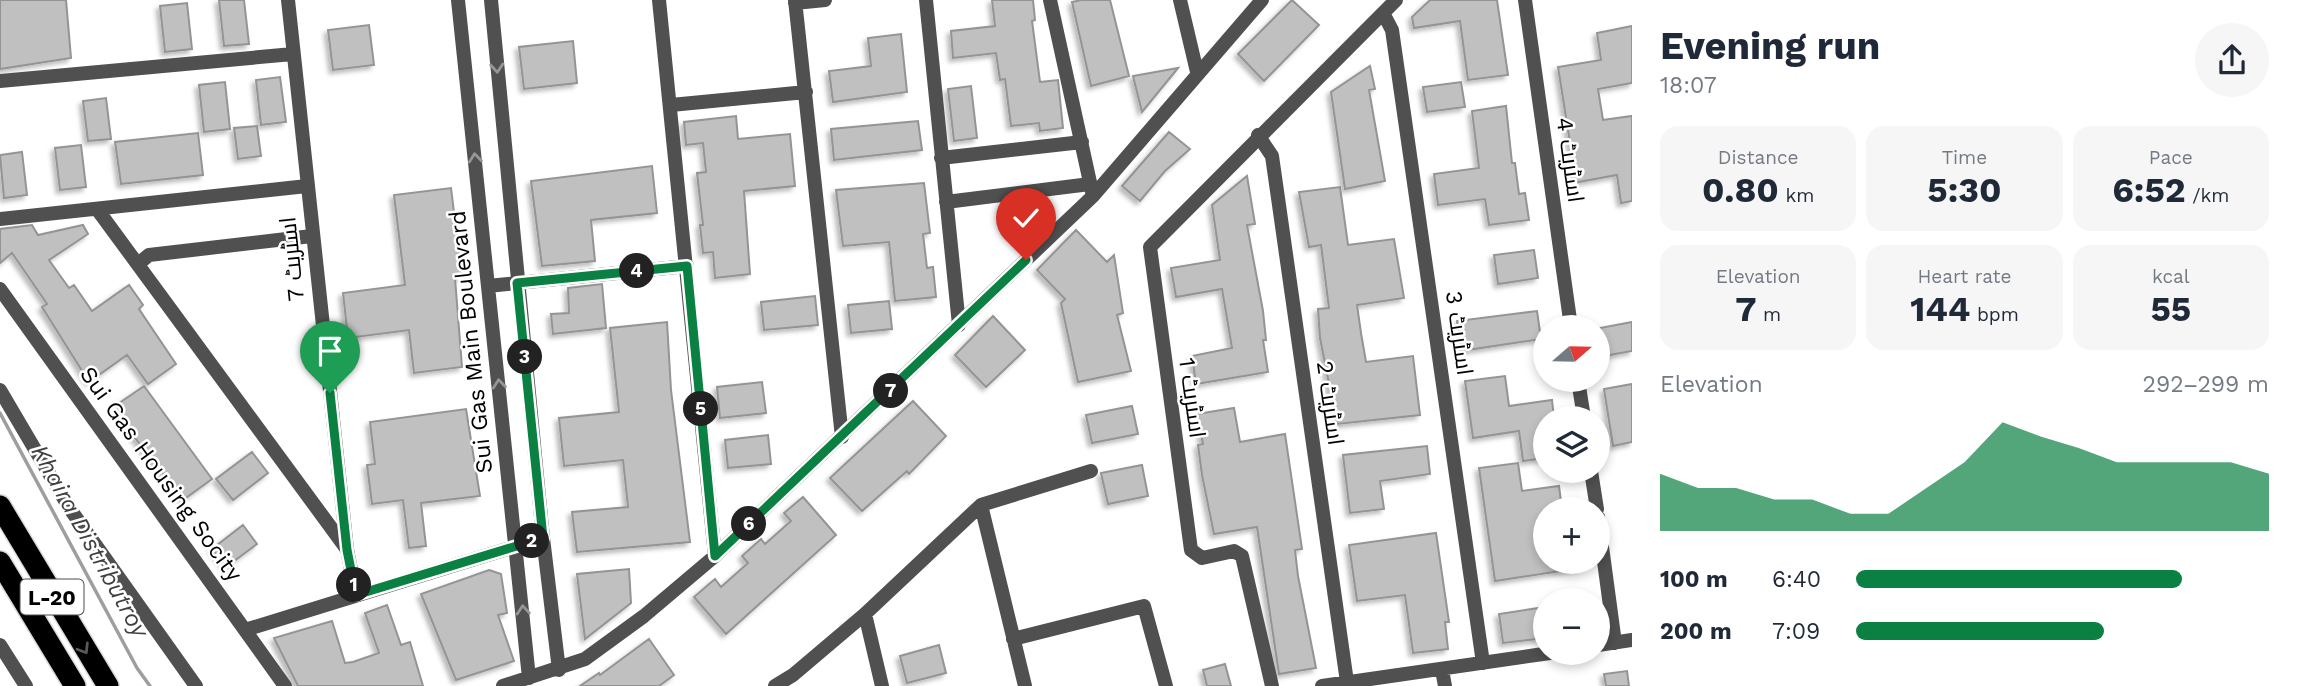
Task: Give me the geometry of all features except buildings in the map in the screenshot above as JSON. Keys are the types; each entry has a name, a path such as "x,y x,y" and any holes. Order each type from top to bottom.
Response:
{"highway":[{"name":"L-20","path":"0,506 108,686"},
{"name":"L-20","path":"0,562 75,686"}],"street":[{"name":"اسٹریٹ 7","path":"288,0 347,550 356,595"},
{"name":"Sui Gas Main Boulevard","path":"458,0 529,678"},
{"path":"491,0 517,283 559,670"},
{"path":"659,0 715,556"},
{"path":"825,0 795,1 842,438"},
{"path":"926,0 959,325"},
{"path":"1050,0 1092,190"},
{"path":"1180,0 1197,72"},
{"path":"503,686 559,670 585,659 715,556 959,325 1092,190 1262,0"},
{"path":"1258,135 1396,0"},
{"name":"اسٹریٹ 4","path":"1525,0 1569,315"},
{"name":"اسٹریٹ 3","path":"1383,13 1392,30 1483,663"},
{"path":"0,81 293,54"},
{"path":"671,105 806,92"},
{"name":"اسٹریٹ 1","path":"1258,135 1155,240 1150,247 1149,257 1191,550 1202,558 1234,551 1242,556 1272,686"},
{"name":"اسٹریٹ 2","path":"1258,135 1272,156 1346,682"},
{"path":"941,158 1082,142"},
{"path":"0,219 307,186"},
{"path":"946,202 1092,190"},
{"path":"97,209 347,550"},
{"path":"138,264 149,255 312,236"},
{"path":"488,286 687,266"},
{"name":"Sui Gas Housing Socity","path":"0,289 285,686"},
{"path":"0,390 70,509 196,686"},
{"path":"775,686 793,675 865,614 981,505 1091,471"},
{"path":"981,505 1025,686"},
{"path":"245,630 516,544 543,538"},
{"path":"1606,574 1615,643"},
{"path":"1013,639 1144,606 1166,686"},
{"path":"865,614 882,686"},
{"path":"1610,644 1632,640"},
{"path":"0,645 26,686"},
{"path":"1322,686 1533,656"},
{"path":"1442,670 1445,686"}],"waterway":[{"name":"Khaira Distributroy","path":"0,413 137,668 150,686"}],"route":[{"path":"330,393 347,550 356,595 516,544 543,538 517,283 687,266 715,556 1026,260"}]}
